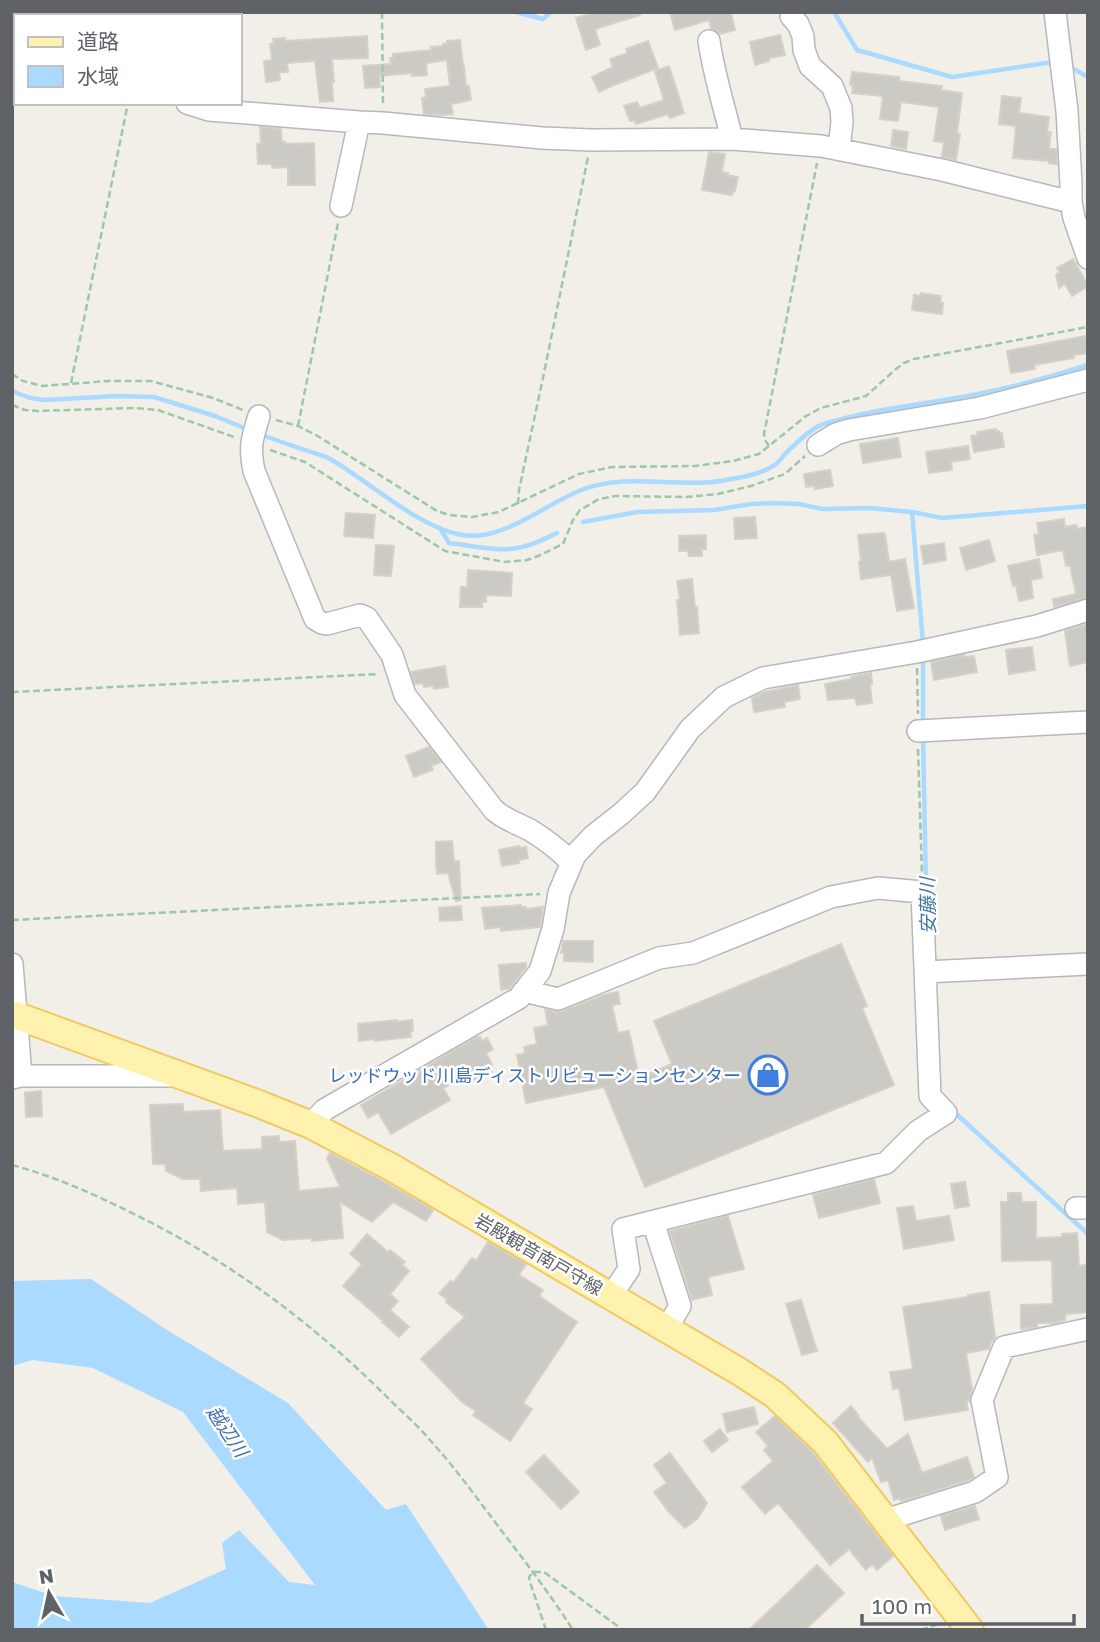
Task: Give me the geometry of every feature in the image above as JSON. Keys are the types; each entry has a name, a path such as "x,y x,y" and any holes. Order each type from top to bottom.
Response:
{"main road":[{"name":"岩殿観音南戸守線","path":"14,1015 311,1125 391,1167 740,1372 775,1395 825,1442 970,1630"}],"street":[{"path":"1061,12 1055,13 1077,190 1074,218 1088,258"},
{"path":"791,16 803,36 804,50 810,66 832,86 841,108 842,122 830,148"},
{"path":"709,41 713,69 732,139"},
{"path":"193,105 209,110 383,122 542,138 732,139 830,148 942,170 1077,190"},
{"path":"341,206 359,122"},
{"path":"818,445 849,430 980,408 1088,380"},
{"path":"256,434 250,454 258,482 315,619 327,624 364,616 392,655 405,695 494,810 502,818 553,845 571,862"},
{"path":"311,1125 324,1110 519,998 540,971 553,929 559,893 571,862 585,843 645,792 690,729 724,697 763,678 917,652 1037,626 1088,610"},
{"path":"918,731 1088,722"},
{"path":"524,991 558,999 659,958 693,953 831,897 878,888 922,892 930,1096 946,1113 918,1131 886,1163 623,1229 629,1269 611,1296"},
{"path":"12,964 17,1077 184,1077"},
{"path":"925,972 1088,964"},
{"path":"653,1222 680,1306 667,1328"},
{"path":"885,1520 975,1492 996,1477 982,1400 1004,1347 1088,1329"}],"path":[{"path":"382,12 383,122"},
{"path":"71,383 128,105"},
{"path":"518,504 591,140"},
{"path":"769,446 764,434 830,148"},
{"path":"298,426 341,206"},
{"path":"12,405 25,410 61,412 135,408 158,410 211,427 256,434 298,426 437,511 472,517 499,512 579,474 611,467 695,466 759,454 814,412 866,396 896,369 914,359 1088,327"},
{"path":"12,374 23,381 42,386 151,381 212,398 256,434 445,551 505,562 538,556 562,544 580,510 599,499 615,496 686,497 729,491 785,474 818,445"},
{"path":"917,652 922,892"},
{"path":"12,692 398,673"},
{"path":"12,920 559,893"},
{"path":"12,1165 99,1196 170,1232 224,1264 319,1333 429,1438 533,1572 573,1630"},
{"path":"533,1572 530,1581 546,1630"},
{"path":"533,1572 544,1572 623,1630"}],"water":[{"name":"越辺川","path":"91,1279 167,1330 288,1403 386,1510 406,1504 489,1630 12,1630 12,1582 54,1596 150,1603 226,1569 222,1543 239,1530 289,1582 315,1585 183,1412 93,1368 33,1360 12,1366 12,1281"}],"building":[{"path":"597,12 639,12 640,15 595,29 600,45 586,50 576,18"},
{"path":"670,12 731,12 735,30 720,34 711,28 709,20 675,30"},
{"path":"780,35 785,55 769,58 769,61 755,65 750,42"},
{"path":"367,36 368,58 332,59 333,101 320,102 315,61 287,63 288,72 279,72 280,80 266,82 264,61 272,60 270,44 274,44 273,39 285,38 285,41"},
{"path":"460,40 466,86 469,86 471,100 451,104 453,114 424,114 422,98 426,97 425,89 450,86 447,60 426,63 427,75 412,76 412,73 379,76 380,87 365,88 363,66 391,64 390,58 393,58 393,54 432,50 431,47 443,46 447,41"},
{"path":"648,41 658,68 599,92 592,77 613,67 610,59 628,53 626,49"},
{"path":"669,66 684,113 670,118 668,114 636,124 635,120 630,121 624,106 637,102 640,108 664,100 655,71"},
{"path":"852,72 899,77 899,81 942,86 941,90 962,93 956,160 942,157 944,142 934,141 939,107 901,102 898,121 880,119 883,96 852,93"},
{"path":"1002,96 1021,98 1019,113 1049,117 1049,149 1056,149 1057,164 1013,158 1016,126 999,124"},
{"path":"260,127 281,129 282,142 285,144 314,143 315,185 288,185 288,167 272,168 272,164 258,164"},
{"path":"893,130 908,132 906,149 891,146"},
{"path":"709,152 725,154 722,172 738,177 732,195 702,190"},
{"path":"1073,259 1088,286 1072,296 1065,284 1059,288 1056,275 1060,272 1057,268"},
{"path":"921,293 941,296 942,314 912,310 914,295 920,296"},
{"path":"1086,336 1088,353 1034,365 1035,369 1011,373 1007,351"},
{"path":"996,429 1002,433 1004,447 974,452 971,436 978,435 977,432"},
{"path":"898,438 901,457 863,463 860,444"},
{"path":"968,446 970,459 951,462 952,470 929,473 926,452"},
{"path":"830,470 833,486 815,489 814,486 806,487 804,474"},
{"path":"346,513 375,515 373,538 344,536"},
{"path":"755,517 757,538 735,539 734,518"},
{"path":"1064,519 1065,527 1088,527 1088,597 1054,607 1053,599 1076,594 1070,565 1066,566 1063,550 1037,555 1034,535 1039,534 1037,523"},
{"path":"883,533 889,562 905,559 914,608 897,611 891,575 861,579 858,535"},
{"path":"706,535 706,549 702,549 702,556 689,556 688,551 679,551 679,536"},
{"path":"989,540 995,561 966,570 960,548"},
{"path":"944,543 946,560 924,564 921,546"},
{"path":"376,545 394,546 391,576 374,575"},
{"path":"1039,559 1042,578 1031,580 1033,598 1019,601 1008,566"},
{"path":"468,570 512,573 511,596 486,595 486,602 482,602 482,607 460,607 461,587 467,587"},
{"path":"692,579 699,633 680,635 677,581"},
{"path":"1088,624 1088,662 1070,666 1065,631"},
{"path":"1032,647 1035,670 1009,674 1006,650"},
{"path":"964,655 974,656 977,672 934,680 931,662"},
{"path":"445,666 448,687 434,689 433,686 424,687 423,683 415,684 411,672"},
{"path":"871,673 872,703 857,705 855,698 828,700 825,684"},
{"path":"798,685 800,699 784,702 785,707 754,712 752,698 765,692"},
{"path":"429,747 441,762 431,766 433,770 414,777 406,756"},
{"path":"452,841 454,862 459,861 461,900 456,901 448,873 437,874 436,863 436,842"},
{"path":"526,847 528,858 519,860 519,863 502,866 499,850"},
{"path":"521,905 526,909 543,907 540,927 501,931 501,927 485,929 482,908"},
{"path":"461,906 462,920 440,921 439,908"},
{"path":"563,941 593,941 593,962 564,961 564,953 561,953"},
{"name":"レッドウッド川島ディストリビューションセンター","path":"841,944 867,1006 862,1008 894,1085 645,1187 604,1087 526,1103 517,1055 525,1053 524,1047 537,1044 534,1028 548,1025 545,1009 563,1011 618,992 620,1004 612,1005 618,1033 629,1031 639,1078 672,1064 654,1021"},
{"path":"526,963 526,967 510,988 501,990 499,965"},
{"path":"412,1020 411,1037 359,1041 358,1024"},
{"path":"477,1037 482,1041 487,1038 493,1049 486,1053 492,1064 492,1071 473,1081 469,1074 443,1088 450,1100 391,1134 378,1112 368,1118 361,1105"},
{"path":"41,1091 42,1116 26,1117 25,1093"},
{"path":"183,1104 183,1112 220,1110 223,1151 262,1149 262,1137 279,1136 279,1142 295,1141 299,1191 340,1187 327,1158 330,1153 433,1210 426,1221 393,1202 372,1222 340,1202 343,1238 283,1240 267,1232 265,1202 238,1204 237,1188 201,1191 200,1179 183,1179 166,1171 165,1164 153,1164 150,1105"},
{"path":"874,1179 880,1203 819,1218 813,1195"},
{"path":"965,1182 969,1206 955,1208 951,1184"},
{"path":"1008,1193 1021,1193 1022,1202 1036,1202 1036,1238 1062,1237 1062,1234 1077,1233 1079,1266 1088,1264 1088,1312 1066,1314 1065,1320 1037,1323 1037,1327 1021,1329 1021,1305 1053,1304 1052,1260 1002,1261 1001,1202 1008,1202"},
{"path":"913,1206 916,1221 949,1216 954,1240 904,1249 897,1208"},
{"path":"728,1216 744,1269 708,1277 712,1295 692,1300 670,1231"},
{"path":"367,1234 405,1262 402,1265 409,1271 390,1294 398,1301 390,1310 409,1327 399,1337 343,1286 362,1264 350,1254"},
{"path":"488,1242 526,1264 519,1275 543,1290 539,1296 577,1322 523,1403 532,1409 510,1441 473,1415 476,1411 462,1402 421,1359 465,1317 439,1293 451,1281 453,1283 472,1258 476,1261"},
{"path":"989,1292 995,1337 989,1349 966,1353 972,1389 969,1401 966,1401 968,1410 905,1420 899,1388 893,1389 890,1372 913,1369 903,1307"},
{"path":"801,1300 817,1351 802,1355 786,1304"},
{"path":"851,1406 887,1449 908,1434 922,1473 967,1457 974,1477 901,1501 900,1498 894,1500 888,1480 881,1482 872,1458 868,1462 833,1423"},
{"path":"754,1407 758,1424 727,1432 723,1414"},
{"path":"775,1416 813,1453 893,1556 877,1570 872,1564 866,1570 849,1549 830,1565 778,1503 765,1514 742,1487 773,1461 764,1450 768,1446 756,1432"},
{"path":"720,1429 728,1440 712,1452 704,1441"},
{"path":"670,1453 707,1503 698,1518 685,1528 654,1492 667,1483 654,1465"},
{"path":"544,1455 579,1492 561,1509 526,1472"},
{"path":"975,1506 979,1519 945,1530 941,1516"},
{"path":"817,1565 844,1593 805,1630 749,1630"}],"waterway":[{"path":"516,12 543,19 551,12"},
{"path":"834,12 857,50 952,77 1055,63"},
{"path":"1070,67 1088,77"},
{"path":"260,434 330,459 424,521 457,534 473,536 506,528 569,495 602,484 639,481 713,482 755,474 776,464 804,436 824,424 867,413 995,390 1088,365"},
{"path":"12,391 45,400 154,397 249,430"},
{"path":"583,522 637,512 714,510 774,503 823,509 870,508 942,518 1088,506"},
{"name":"安藤川","path":"912,512 923,644"},
{"path":"440,528 449,543 495,549 522,547 557,533"},
{"name":"安藤川","path":"923,656 923,724"},
{"name":"安藤川","path":"923,736 926,888"},
{"name":"安藤川","path":"952,1110 1088,1234"}],"place":[{"name":"レッドウッド川島ディストリビューションセンター","path":"768,1075"}]}
